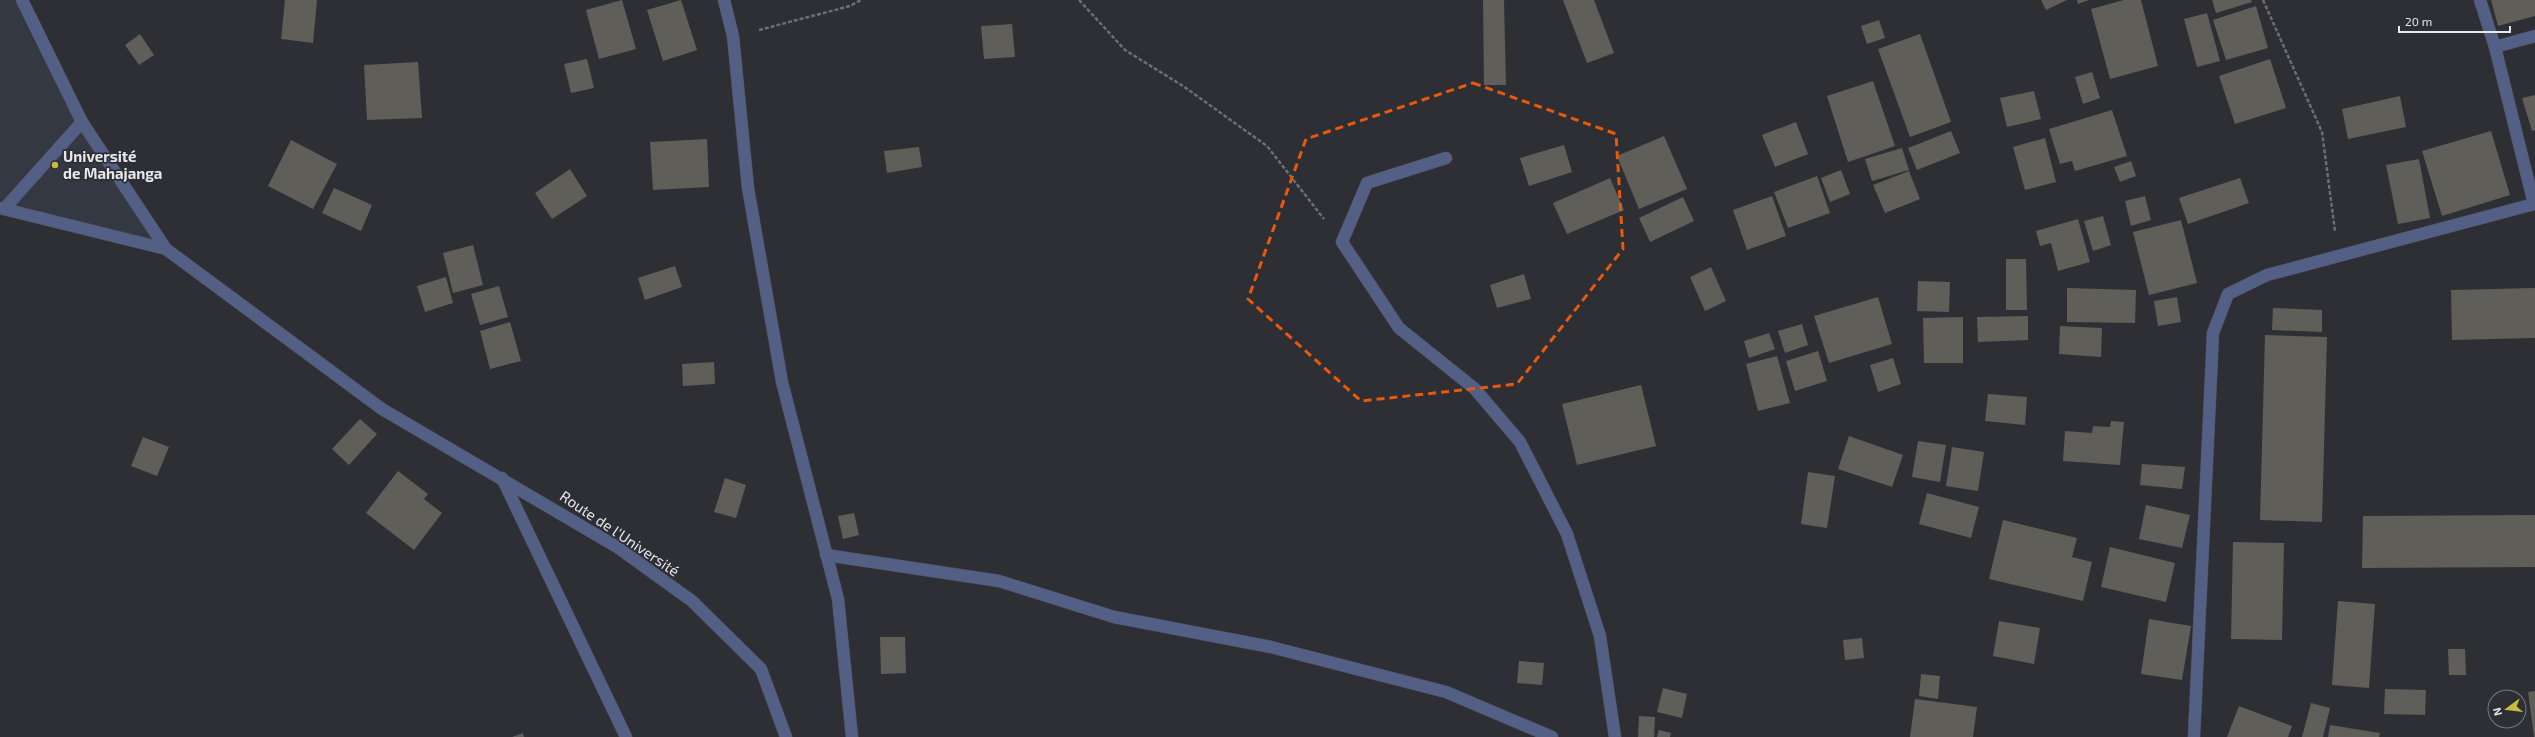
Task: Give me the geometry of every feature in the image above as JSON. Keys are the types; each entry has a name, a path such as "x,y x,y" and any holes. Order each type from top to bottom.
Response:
{"street":[{"path":"22,0 82,122 166,250"},
{"path":"724,0 733,36 748,188 780,374 838,599 852,737"},
{"path":"2194,737 2214,333 2228,294 2268,275 2534,204 2495,47 2480,0"},
{"path":"2495,47 2535,36"},
{"path":"82,122 2,209 166,250"},
{"path":"1446,158 1367,183 1342,242 1398,328 1475,389 1520,442 1566,534 1600,636 1615,737"},
{"name":"Route de l'Université","path":"166,250 382,409 618,547 692,602 761,669 786,737"},
{"path":"502,478 626,737"},
{"path":"826,555 999,581 1114,617 1278,648 1446,692 1552,737"}],"path":[{"path":"733,36 850,6 861,0"},
{"path":"1079,0 1125,50 1183,86 1267,146 1342,242"},
{"path":"2263,0 2322,132 2338,256"}],"highlighted area":[{"path":"1473,83 1616,134 1623,249 1517,384 1361,401 1248,299 1306,139"}],"shaded area":[{"name":"Université de Mahajanga","path":"0,0 22,0 82,122 166,249 0,208"}],"building":[{"path":"285,0 317,0 313,43 281,39"},
{"path":"622,0 636,49 599,59 586,10"},
{"path":"681,0 697,50 663,61 647,10"},
{"path":"1483,0 1504,0 1506,85 1484,85"},
{"path":"1563,0 1594,0 1614,53 1587,63"},
{"path":"2041,0 2067,0 2046,10"},
{"path":"2077,0 2089,0 2078,4"},
{"path":"2124,0 2141,0 2158,66 2110,79 2091,9"},
{"path":"2212,0 2251,0 2252,2 2216,13"},
{"path":"2491,0 2535,0 2535,16 2498,26"},
{"path":"2256,6 2268,48 2226,60 2213,20"},
{"path":"2207,13 2220,61 2197,67 2184,19"},
{"path":"1879,20 1885,38 1867,44 1861,26"},
{"path":"1012,24 1015,57 984,59 981,26"},
{"path":"140,34 154,55 139,65 125,45"},
{"path":"1920,34 1951,122 1910,137 1878,49"},
{"path":"587,59 594,88 571,93 564,64"},
{"path":"2270,59 2286,108 2235,124 2219,76"},
{"path":"418,62 422,118 367,120 364,65"},
{"path":"2092,72 2100,98 2083,104 2075,77"},
{"path":"1873,81 1895,146 1848,162 1827,96"},
{"path":"2034,91 2041,119 2007,127 2000,98"},
{"path":"2535,95 2535,130 2532,131 2522,98"},
{"path":"2400,96 2406,127 2348,139 2342,109"},
{"path":"2112,110 2127,156 2075,171 2072,161 2060,164 2049,129"},
{"path":"1796,122 1808,154 1775,167 1762,135"},
{"path":"1951,131 1960,153 1917,170 1908,148"},
{"path":"2491,131 2510,195 2442,216 2422,151"},
{"path":"1664,136 1687,189 1639,209 1617,156"},
{"path":"2045,138 2056,182 2025,190 2013,147"},
{"path":"707,139 709,187 653,190 650,142"},
{"path":"291,140 337,164 313,209 268,186"},
{"path":"1564,145 1572,172 1529,186 1520,158"},
{"path":"919,147 922,167 887,173 884,151"},
{"path":"1902,148 1909,170 1872,181 1865,159"},
{"path":"2419,159 2430,218 2398,224 2386,165"},
{"path":"2131,161 2136,176 2120,182 2114,167"},
{"path":"570,169 587,196 552,219 535,193"},
{"path":"1841,170 1850,194 1830,202 1821,178"},
{"path":"1909,171 1920,199 1885,213 1873,185"},
{"path":"1817,176 1830,213 1788,228 1774,192"},
{"path":"1610,178 1624,210 1567,234 1553,203"},
{"path":"2240,178 2249,203 2188,224 2179,198"},
{"path":"334,188 372,205 361,231 322,213"},
{"path":"1772,196 1786,236 1747,250 1733,210"},
{"path":"2145,196 2151,220 2131,226 2125,201"},
{"path":"1683,197 1694,221 1650,242 1639,218"},
{"path":"2103,216 2111,245 2093,251 2084,221"},
{"path":"2078,219 2090,262 2058,271 2051,243 2040,246 2036,231"},
{"path":"2181,220 2197,283 2149,295 2133,232"},
{"path":"473,245 483,285 453,293 443,253"},
{"path":"2006,259 2026,259 2027,310 2006,310"},
{"path":"675,266 682,287 645,300 638,278"},
{"path":"1711,267 1726,301 1705,311 1690,277"},
{"path":"1524,274 1531,299 1497,308 1490,285"},
{"path":"446,277 453,303 425,312 417,286"},
{"path":"1918,281 1950,282 1949,312 1917,311"},
{"path":"499,286 508,317 480,325 471,294"},
{"path":"2067,288 2136,290 2135,323 2067,322"},
{"path":"2535,288 2535,338 2452,340 2451,290"},
{"path":"1878,297 1892,344 1829,363 1814,316"},
{"path":"2177,297 2181,322 2158,326 2154,301"},
{"path":"2273,308 2322,310 2322,332 2272,330"},
{"path":"2028,316 2028,340 1978,342 1977,317"},
{"path":"1963,317 1963,363 1924,363 1923,318"},
{"path":"510,322 521,361 490,369 480,331"},
{"path":"1802,324 1808,345 1785,353 1778,331"},
{"path":"2060,326 2102,328 2101,357 2059,354"},
{"path":"1769,333 1775,349 1749,358 1744,341"},
{"path":"2265,335 2327,337 2322,522 2260,520"},
{"path":"1818,351 1827,381 1795,391 1786,361"},
{"path":"1777,356 1790,403 1758,411 1746,364"},
{"path":"1893,358 1901,384 1878,392 1870,365"},
{"path":"714,362 715,384 683,386 682,364"},
{"path":"1641,385 1656,446 1577,465 1562,404"},
{"path":"1988,394 2027,397 2025,425 1985,421"},
{"path":"360,419 377,434 349,465 332,449"},
{"path":"2111,421 2124,422 2120,465 2063,461 2065,431 2092,433 2093,426 2110,427"},
{"path":"1849,436 1903,455 1892,487 1838,469"},
{"path":"143,437 169,447 157,476 131,466"},
{"path":"1918,441 1946,445 1940,482 1912,477"},
{"path":"1952,447 1984,452 1978,491 1946,486"},
{"path":"2142,464 2185,467 2182,489 2140,485"},
{"path":"398,471 428,494 424,499 442,513 414,550 366,513"},
{"path":"1808,472 1835,476 1827,528 1801,524"},
{"path":"725,478 746,485 736,518 714,512"},
{"path":"1927,493 1979,507 1971,538 1919,524"},
{"path":"2146,505 2190,515 2182,548 2139,539"},
{"path":"854,513 859,535 843,539 838,516"},
{"path":"2535,515 2535,567 2362,568 2363,516"},
{"path":"2003,520 2077,538 2072,557 2092,562 2083,601 1989,579"},
{"path":"2233,542 2284,543 2282,640 2231,639"},
{"path":"2110,547 2175,563 2166,602 2101,587"},
{"path":"2338,601 2375,604 2369,688 2332,685"},
{"path":"2149,619 2191,626 2182,680 2141,674"},
{"path":"1999,621 2040,628 2034,664 1993,656"},
{"path":"880,637 905,637 906,673 881,674"},
{"path":"1862,638 1864,658 1845,660 1843,640"},
{"path":"2448,649 2465,649 2466,675 2449,675"},
{"path":"1519,661 1544,663 1542,685 1517,683"},
{"path":"1921,674 1940,676 1938,699 1919,696"},
{"path":"1663,688 1687,694 1682,718 1657,712"},
{"path":"2385,689 2426,690 2425,715 2384,714"},
{"path":"2535,691 2535,737 2534,737 2528,692"},
{"path":"1915,699 1977,707 1973,737 1910,737"},
{"path":"2311,703 2330,708 2323,737 2302,737"},
{"path":"2239,706 2292,726 2288,737 2227,737"},
{"path":"1639,716 1655,717 1654,737 1638,737"},
{"path":"2330,725 2380,733 2379,737 2328,737"},
{"path":"1659,730 1671,733 1670,737 1657,737"},
{"path":"523,733 524,737 512,737"}],"place":[{"name":"Université de Mahajanga","path":"55,165"}]}
